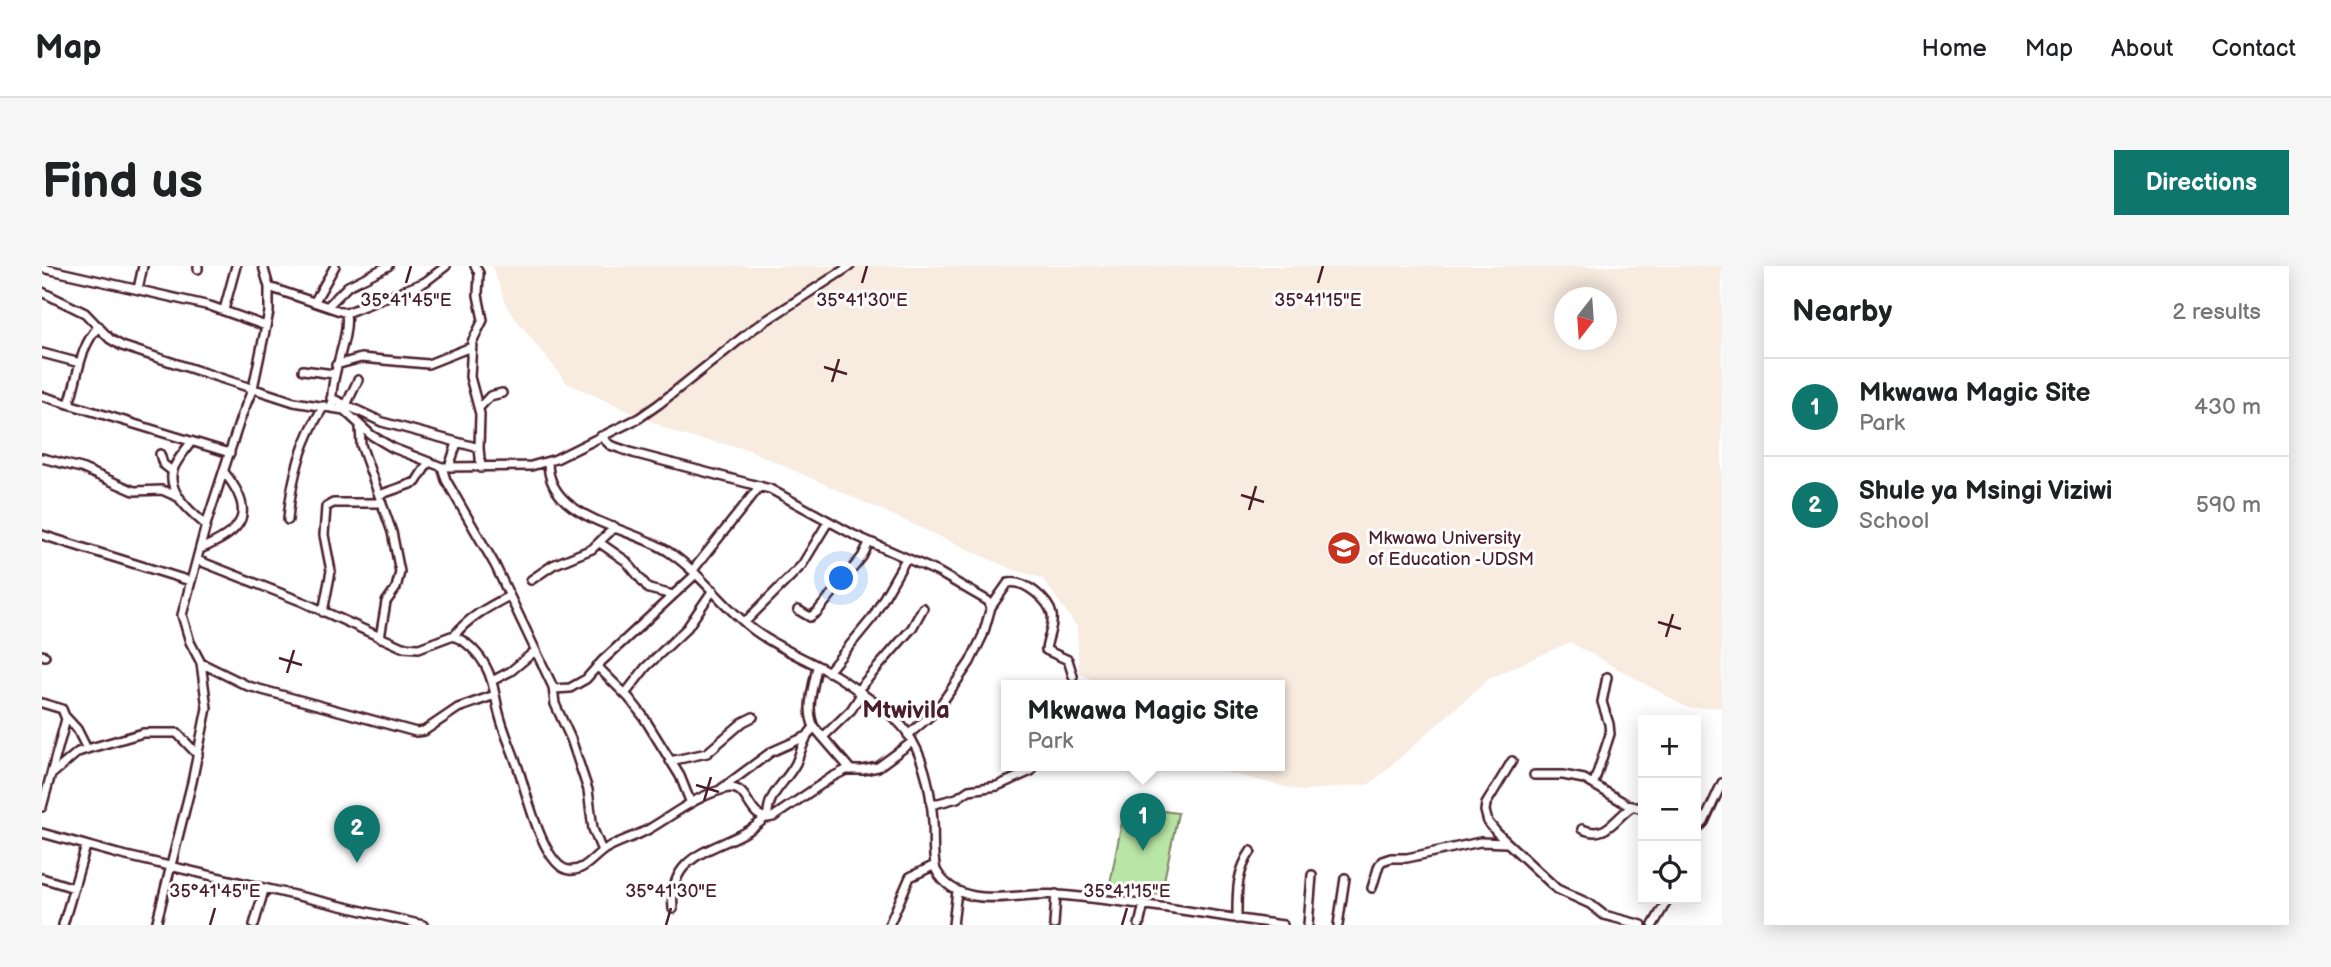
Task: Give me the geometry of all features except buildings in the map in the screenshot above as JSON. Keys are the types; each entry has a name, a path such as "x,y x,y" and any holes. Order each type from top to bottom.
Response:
{"street":[{"path":"138,289 143,266"},
{"path":"224,310 236,266"},
{"path":"156,925 207,708 201,663 190,642 182,615 206,525 253,388 258,356 267,326 269,287 263,266"},
{"path":"315,301 335,266"},
{"path":"328,306 348,286 387,266"},
{"path":"269,287 346,313 425,282 446,266"},
{"path":"475,266 479,273 478,295 483,320 471,347 470,377 481,421 481,468"},
{"path":"329,404 350,414 360,425 393,448 428,463 445,467 481,468 531,466 548,462 639,418 753,329 850,266"},
{"path":"42,268 224,310 267,326"},
{"path":"42,292 79,309 110,339 122,346 301,404 346,405 382,422 479,448"},
{"path":"288,520 294,474 311,430 329,404 346,326 346,313"},
{"path":"69,404 91,334 99,326"},
{"path":"303,370 335,370 361,358 428,364 471,347"},
{"path":"42,353 80,363"},
{"path":"346,405 358,380"},
{"path":"479,408 490,396 502,393"},
{"path":"44,399 69,404 230,453"},
{"path":"360,425 365,458 392,532 400,572 396,588 386,602 380,638"},
{"path":"601,436 610,445 633,453 782,494 869,543 938,572 977,593 991,607"},
{"path":"191,442 172,471 172,479 185,506 206,525"},
{"path":"457,443 445,467 446,480 495,565 554,689 557,712 571,739 588,790 593,830 602,851"},
{"path":"160,454 163,464 172,471"},
{"path":"42,458 81,468 134,491 162,490 180,498"},
{"path":"548,462 550,478 560,496 584,516 656,544 695,572 745,622 780,648 828,672 893,716 910,738 929,785 935,865 942,879 957,891 980,897 1056,894 1283,925"},
{"path":"323,612 331,571 324,535 326,507 333,503 381,499 416,482 428,463"},
{"path":"200,549 222,539 237,527 243,514 242,501 224,472"},
{"path":"554,689 577,685 673,595 695,572 760,486"},
{"path":"745,622 802,565 828,522"},
{"path":"531,580 553,565 583,554 600,543 615,527"},
{"path":"42,535 190,582"},
{"path":"600,543 626,561 649,589 673,595"},
{"path":"798,610 810,617 817,612 862,557 869,543"},
{"path":"828,672 873,617 906,559"},
{"path":"197,560 380,638 414,649 454,636 462,627 509,596"},
{"path":"673,909 673,887 686,864 781,812 832,776 851,770 878,767 910,738 937,710 970,662 983,635 991,607 1008,583 1017,582 1027,587 1047,605 1051,614 1047,651 1068,660 1073,676"},
{"path":"625,694 641,673 687,628 713,590"},
{"path":"824,737 851,710 860,692 912,628 923,608"},
{"path":"454,636 481,659 492,681 530,806 543,841 559,865 573,870 586,865 602,851 646,831 690,801 720,790 737,789 743,793 757,815 766,819"},
{"path":"492,681 511,671 535,651"},
{"path":"201,663 248,686 416,732 424,732 458,708 495,695"},
{"path":"597,666 643,716 684,785 690,801"},
{"path":"817,666 809,707 811,720 851,770"},
{"path":"1594,783 1610,734 1602,702 1607,677"},
{"path":"42,704 62,709 77,729 87,749"},
{"path":"42,807 65,716"},
{"path":"670,761 707,753 743,722 753,717"},
{"path":"766,819 771,797 795,764 805,737 814,727"},
{"path":"51,775 78,752 143,733 179,734 198,755"},
{"path":"720,790 771,752 805,737"},
{"path":"1512,761 1486,804 1488,822 1506,843 1556,889 1590,904 1604,915 1642,925"},
{"path":"931,805 957,798 970,790 1004,784 1031,771"},
{"path":"1534,775 1569,775 1594,783 1638,808"},
{"path":"1701,825 1722,783"},
{"path":"1582,830 1598,833 1632,807"},
{"path":"42,832 86,846 264,890 423,925"},
{"path":"1372,888 1382,861 1480,842 1506,843"},
{"path":"63,925 86,846"},
{"path":"1237,919 1237,879 1242,864 1251,852"},
{"path":"889,925 910,877 935,865"},
{"path":"1308,925 1312,875"},
{"path":"42,878 74,888"},
{"path":"1338,925 1345,878"},
{"path":"254,925 264,890"},
{"path":"953,925 957,891"},
{"path":"1054,925 1056,894"},
{"path":"1139,925 1144,904"},
{"path":"1665,904 1655,923 1666,925"}],"shaded area":[{"name":"Mkwawa University of Education -UDSM","path":"492,266 1722,266 1722,707 1688,708 1570,642 1490,678 1370,784 1302,791 1229,773 1225,771 1285,771 1285,680 1092,680 1079,673 1077,627 1042,578 1009,568 747,449 681,435 567,383 508,309"}],"green space":[{"path":"1125,806 1178,813 1161,895 1109,889"}],"place":[{"name":"Mkwawa University of Education -UDSM","path":"1344,548"},
{"name":"Mkwawa Magic Site","path":"1143,851"},
{"name":"Shule ya Msingi Viziwi","path":"357,863"}],"district":[{"name":"Mtwivila","path":"906,710"}]}
